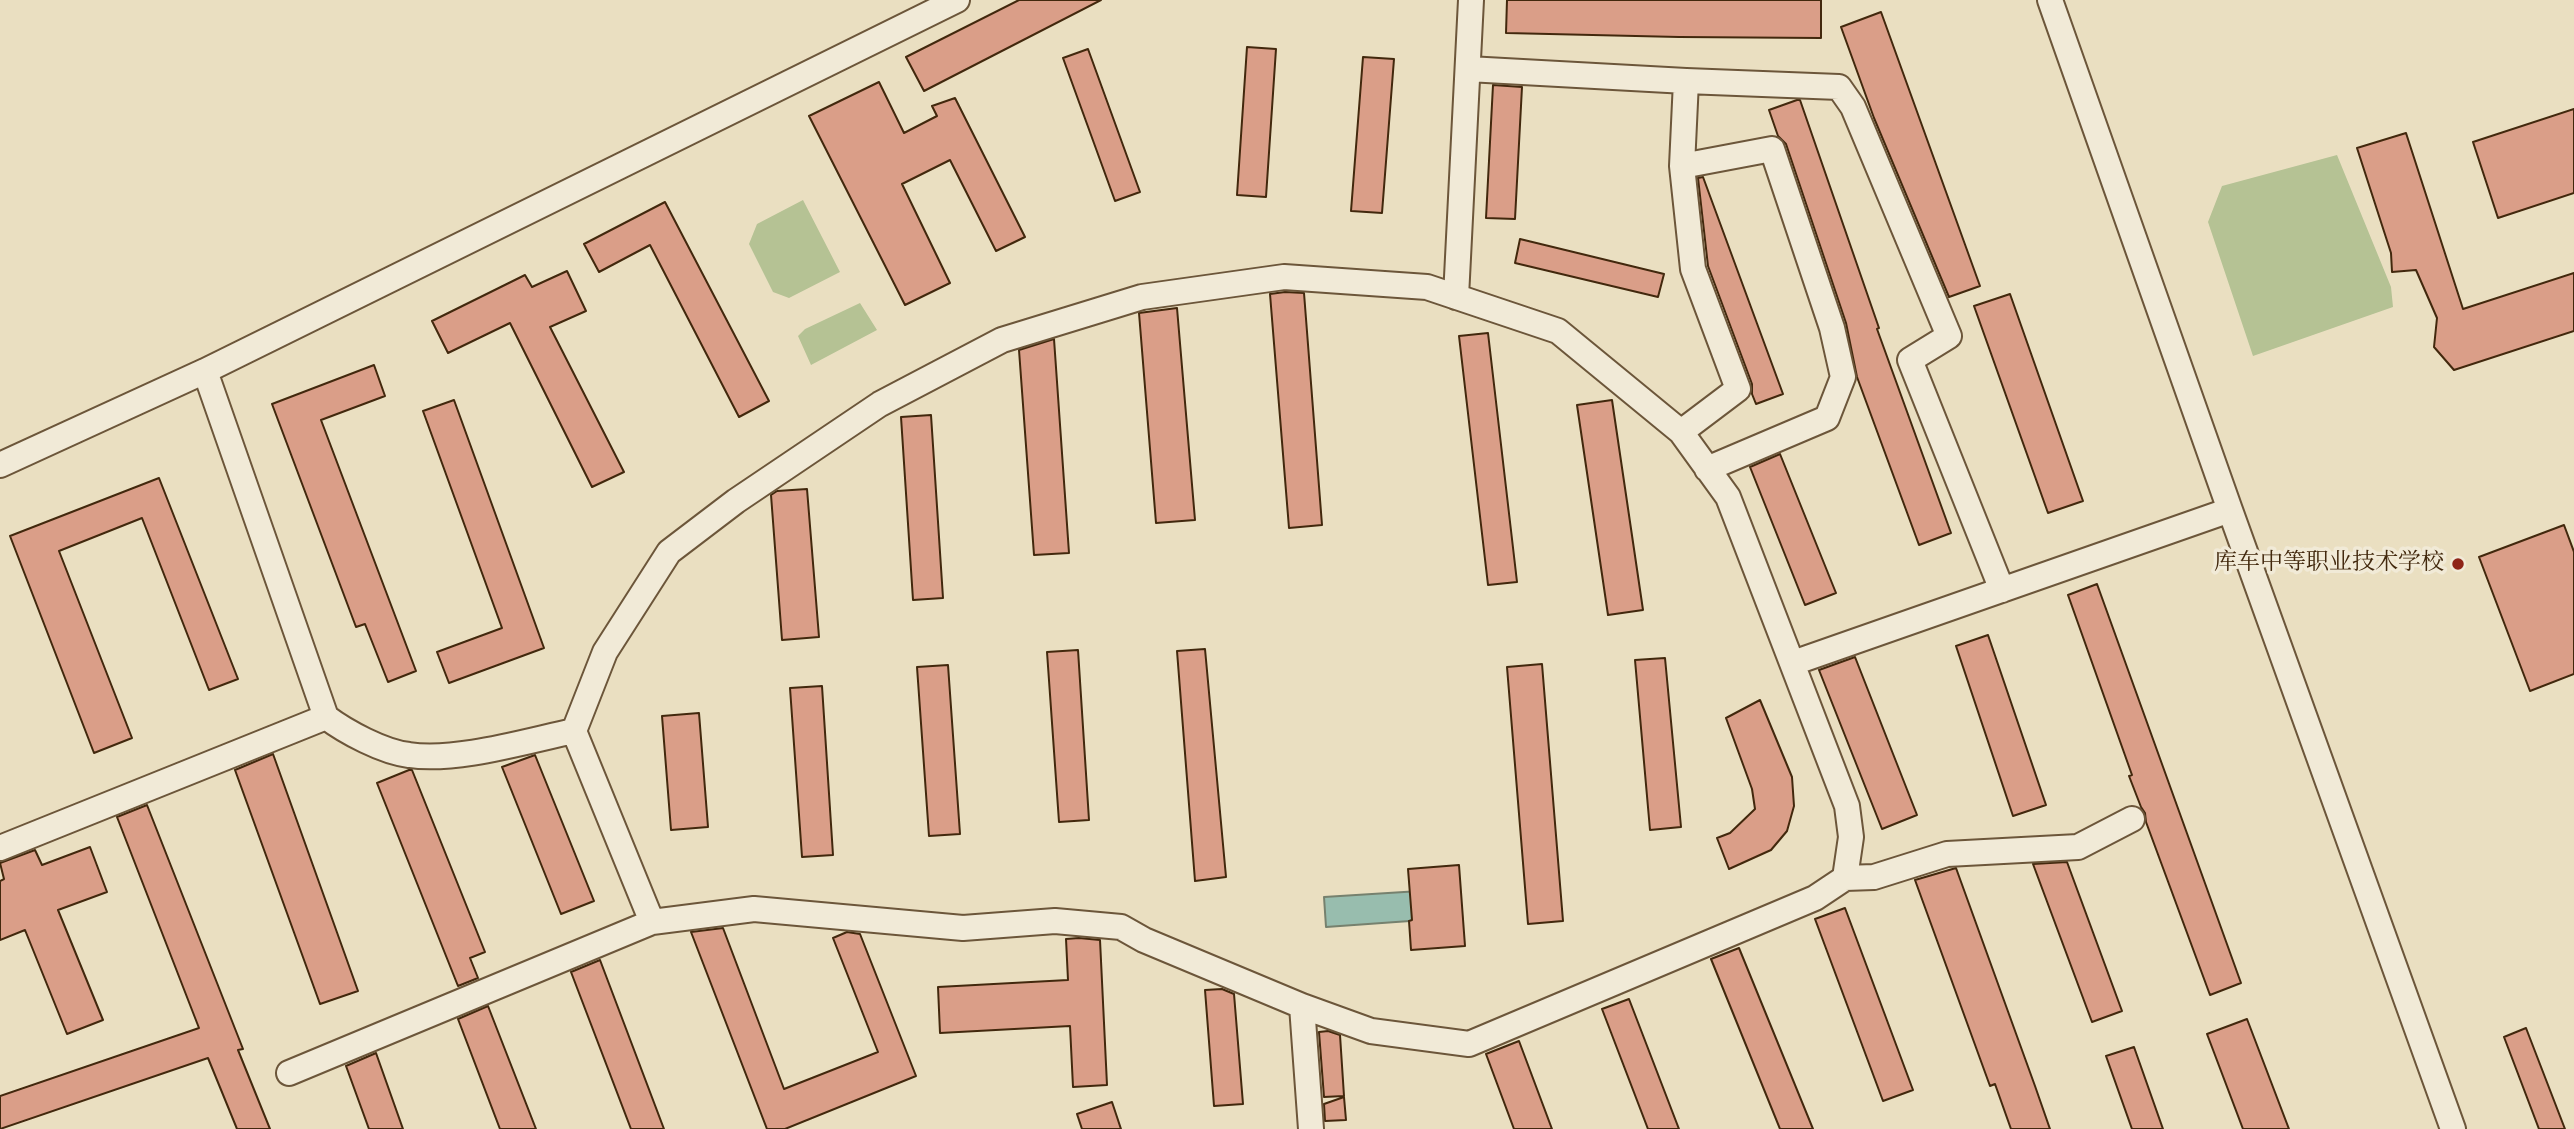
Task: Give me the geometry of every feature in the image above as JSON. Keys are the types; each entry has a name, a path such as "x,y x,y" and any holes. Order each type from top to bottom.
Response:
{"street":[{"path":"0,465 205,371 957,0"},
{"path":"1456,297 1471,0"},
{"path":"2050,0 2453,1129"},
{"path":"1468,69 1839,86 1853,107 1949,336 1910,360 2001,590"},
{"path":"1681,432 1738,388 1693,268 1682,166 1686,81"},
{"path":"1682,166 1772,149 1832,328 1843,377 1827,418 1707,468"},
{"path":"652,922 574,731 605,652 669,552 736,501 880,404 1002,340 1142,297 1284,277 1427,287 1558,331 1681,432 1728,497 1847,806 1852,837 1844,878"},
{"path":"205,371 326,717 351,735 408,755 465,754 574,731"},
{"path":"1793,663 2230,510"},
{"path":"0,848 326,717"},
{"path":"289,1073 652,922 754,909 963,928 1055,921 1121,927 1144,940 1302,1006 1371,1031 1469,1045 1815,898 1844,878 1874,877 1947,854 2078,847 2132,819"},
{"path":"1302,1006 1311,1129"}],"shaded area":[{"path":"2337,155 2391,287 2393,307 2253,356 2208,222 2222,186"},
{"path":"803,200 840,272 789,298 773,292 749,244 757,224"},
{"path":"860,303 877,330 811,365 798,336 805,329"},
{"path":"1436,890 1438,919 1326,927 1324,897"}],"building":[{"path":"1019,0 1101,0 924,91 906,57"},
{"path":"1507,0 1821,0 1821,38 1506,33"},
{"path":"1881,12 1980,286 1949,297 1874,118 1841,27"},
{"path":"1247,47 1276,49 1266,197 1237,195"},
{"path":"1088,49 1140,192 1115,201 1063,58"},
{"path":"1363,57 1394,59 1382,213 1351,211"},
{"path":"879,82 904,133 937,116 932,106 955,98 1025,237 996,251 950,160 902,184 950,283 905,305 809,116"},
{"path":"1493,85 1522,87 1515,219 1486,218"},
{"path":"1800,100 1879,328 1877,329 1951,533 1919,545 1857,377 1846,323 1786,144 1778,136 1769,110"},
{"path":"2574,109 2574,193 2498,218 2473,142"},
{"path":"2406,133 2463,309 2574,273 2574,331 2454,370 2434,347 2437,318 2416,270 2392,272 2391,253 2357,148"},
{"path":"1703,177 1783,394 1756,404 1752,384 1708,266 1698,178"},
{"path":"665,202 769,401 739,417 650,245 599,272 584,244"},
{"path":"1520,239 1664,274 1658,297 1515,263"},
{"path":"567,271 586,311 550,327 624,472 592,487 510,323 448,353 432,321 525,275 532,287"},
{"path":"1304,293 1322,525 1289,528 1270,294"},
{"path":"2010,294 2083,501 2048,513 1974,306"},
{"path":"1177,308 1195,520 1156,523 1139,313"},
{"path":"1488,333 1517,582 1488,585 1459,336"},
{"path":"1054,339 1069,553 1034,555 1019,350"},
{"path":"374,365 385,396 321,420 416,671 388,682 365,624 356,627 272,404"},
{"path":"454,400 544,648 449,683 437,652 502,628 423,411"},
{"path":"1612,400 1643,610 1608,615 1577,405"},
{"path":"931,415 943,598 913,600 901,417"},
{"path":"1780,454 1836,593 1805,605 1750,467"},
{"path":"159,478 238,679 209,690 142,518 59,551 132,738 94,753 10,536"},
{"path":"807,489 819,637 782,640 771,495 777,491"},
{"path":"2564,525 2574,552 2574,674 2530,691 2479,557"},
{"path":"2097,584 2241,983 2210,995 2145,813 2129,776 2132,775 2068,595"},
{"path":"1988,635 2046,805 2013,816 1956,646"},
{"path":"1205,649 1226,877 1195,881 1177,651"},
{"path":"1078,650 1089,820 1059,822 1047,652"},
{"path":"1855,657 1917,815 1882,829 1819,670"},
{"path":"1665,658 1681,827 1650,830 1635,660"},
{"path":"1542,664 1563,921 1528,924 1507,667"},
{"path":"948,665 960,834 929,836 917,667"},
{"path":"822,686 833,855 802,857 790,688"},
{"path":"1760,700 1792,777 1794,806 1787,831 1771,850 1729,869 1717,838 1730,833 1755,809 1752,789 1726,718"},
{"path":"699,713 708,827 671,830 662,716"},
{"path":"273,754 358,991 320,1004 235,770"},
{"path":"535,755 594,901 561,914 502,767"},
{"path":"412,770 485,952 470,958 478,978 458,986 377,783"},
{"path":"147,805 243,1049 238,1050 270,1129 237,1129 208,1058 0,1129 0,1096 199,1028 117,817"},
{"path":"90,847 107,892 58,910 103,1020 67,1034 25,930 0,940 0,881 4,879 0,863 35,850 42,865"},
{"path":"2067,862 2122,1011 2092,1022 2033,864"},
{"path":"1459,865 1465,946 1411,950 1409,921 1412,920 1408,869"},
{"path":"1956,868 2050,1129 2011,1129 1995,1084 1990,1086 1915,880"},
{"path":"1845,908 1913,1090 1883,1101 1815,919"},
{"path":"723,928 784,1089 878,1052 833,938 847,932 860,934 916,1076 785,1129 767,1129 691,932"},
{"path":"1066,939 1100,940 1107,1085 1073,1087 1070,1026 940,1033 938,987 1068,980"},
{"path":"1739,948 1813,1129 1780,1129 1711,959"},
{"path":"600,960 664,1129 631,1129 571,972"},
{"path":"1222,989 1234,994 1243,1104 1214,1106 1205,990"},
{"path":"1629,999 1679,1129 1648,1129 1602,1009"},
{"path":"488,1006 536,1129 500,1129 458,1019"},
{"path":"2247,1019 2289,1129 2243,1129 2207,1034"},
{"path":"2526,1028 2565,1129 2539,1129 2504,1037"},
{"path":"1328,1031 1340,1035 1344,1096 1324,1097 1319,1032"},
{"path":"1519,1041 1552,1129 1514,1129 1486,1054"},
{"path":"2134,1047 2163,1129 2132,1129 2106,1056"},
{"path":"376,1053 403,1129 369,1129 346,1066"},
{"path":"1344,1097 1346,1120 1325,1121 1324,1104"},
{"path":"1112,1102 1121,1129 1082,1129 1077,1114"}],"place":[{"name":"库车中等职业技术学校","path":"2458,564"}]}
